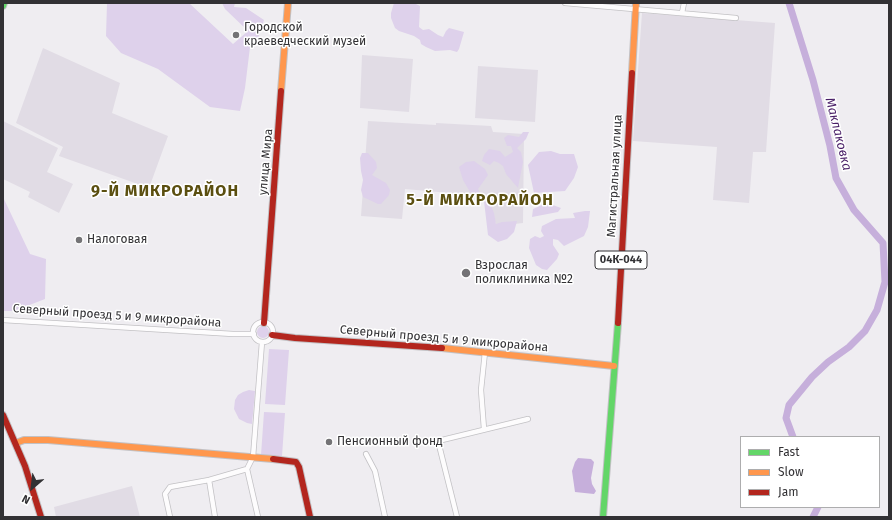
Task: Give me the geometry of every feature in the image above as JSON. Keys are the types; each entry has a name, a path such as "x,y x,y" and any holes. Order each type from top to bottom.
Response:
{"street":[{"name":"улица Мира","path":"264,323 288,3"},
{"path":"566,3 636,6 682,13 736,18"},
{"path":"682,13 684,3"},
{"name":"Магистральная улица","path":"603,517 617,338 636,6"},
{"name":"Северный проезд 5 и 9 микрорайона","path":"3,320 254,334"},
{"path":"264,323 271,327 272,335 268,341 262,342 256,339 254,334 257,325 264,323"},
{"name":"Северный проезд 5 и 9 микрорайона","path":"272,335 485,352 614,366"},
{"path":"258,517 247,469 253,457 262,342"},
{"path":"484,430 480,390 485,352"},
{"path":"3,415 16,443 33,488 41,517"},
{"path":"457,517 438,441 528,419"},
{"path":"16,443 24,440 48,440 296,462 299,466 310,517"},
{"path":"366,454 375,471 385,517"},
{"path":"170,517 165,494 170,487 208,480 247,469"},
{"path":"208,480 215,517"}],"shaded area":[{"path":"107,3 189,3 233,44 248,31 225,9 222,3 235,3 234,7 246,8 264,20 257,42 250,47 245,88 240,111 210,107 158,69 121,53 106,36"},
{"path":"394,3 414,3 420,6 419,27 423,30 429,29 443,37 449,28 464,32 457,52 450,50 435,51 421,44 420,40 414,36 399,31 395,28 391,18"},
{"path":"642,13 775,23 766,152 753,152 749,203 713,200 717,147 633,141"},
{"path":"43,48 120,83 112,113 168,136 149,188 59,156 63,147 16,123"},
{"path":"362,55 413,59 409,112 360,108"},
{"path":"478,66 538,70 535,122 475,118"},
{"path":"3,121 58,148 47,172 73,184 59,213 28,197 30,192 3,179"},
{"path":"368,121 436,125 436,123 491,126 493,132 524,134 523,223 497,226 483,196 405,189 402,219 361,216"},
{"path":"523,132 529,132 526,139 517,148 521,152 523,162 518,188 506,174 503,166 499,163 494,161 490,165 482,161 484,155 489,149 500,151 505,157 513,152 511,146 507,146 504,138 508,135 519,137"},
{"path":"551,151 560,154 574,154 578,167 574,178 565,191 534,193 528,165 539,152"},
{"path":"362,153 368,153 376,162 377,168 372,175 386,183 390,190 389,195 381,204 363,197 361,190 363,180 360,158"},
{"path":"474,161 485,169 488,175 478,189 483,198 491,206 496,224 517,221 514,232 507,239 498,242 488,235 484,201 470,192 463,180 459,167 466,162"},
{"path":"3,197 30,254 46,259 45,299 14,311 3,311"},
{"path":"544,204 550,204 561,208 558,212 532,217 533,209"},
{"path":"590,211 588,227 584,236 564,246 558,240 553,239 553,245 559,254 557,259 547,270 536,265 529,248 530,239 535,236 540,238 544,236 541,231 542,226 556,219 575,218 573,213"},
{"path":"261,326 265,326 269,332 265,338 261,338 257,334 257,330"},
{"path":"269,349 289,350 285,405 265,404"},
{"path":"249,390 255,391 252,424 239,419 234,409 235,400 238,395"},
{"path":"264,412 285,413 282,456 261,455"},
{"path":"578,458 591,459 594,462 591,478 592,484 596,491 594,494 575,492 572,471"},
{"path":"132,486 140,517 56,517 54,507"}],"waterway":[{"name":"Маклаковка","path":"789,3 813,80 830,146 836,178 854,210 883,243 885,282 877,310 865,331 849,347 828,362 812,377 789,405 786,418 793,436"},
{"name":"Маклаковка","path":"813,517 818,508"}],"traffic: fast":[{"path":"603,517 618,323"}],"traffic: slow":[{"path":"281,91 288,3"},
{"path":"632,73 636,3"},
{"path":"442,348 614,366"},
{"path":"16,443 24,440 48,440 273,459"}],"traffic: jam":[{"path":"618,323 632,73"},
{"path":"264,323 281,91"},
{"path":"272,335 295,338 442,348"},
{"path":"3,415 25,466 41,517"},
{"path":"273,459 296,462 299,467 310,517"}],"place":[{"name":"Городской краеведческий музей","path":"236,35"},
{"name":"Налоговая","path":"79,240"},
{"name":"Взрослая поликлиника №2","path":"466,273"},
{"name":"Пенсионный фонд","path":"329,442"}],"district":[{"name":"9-Й МИКРОРАЙОН","path":"165,192"},
{"name":"5-Й МИКРОРАЙОН","path":"480,201"}]}
